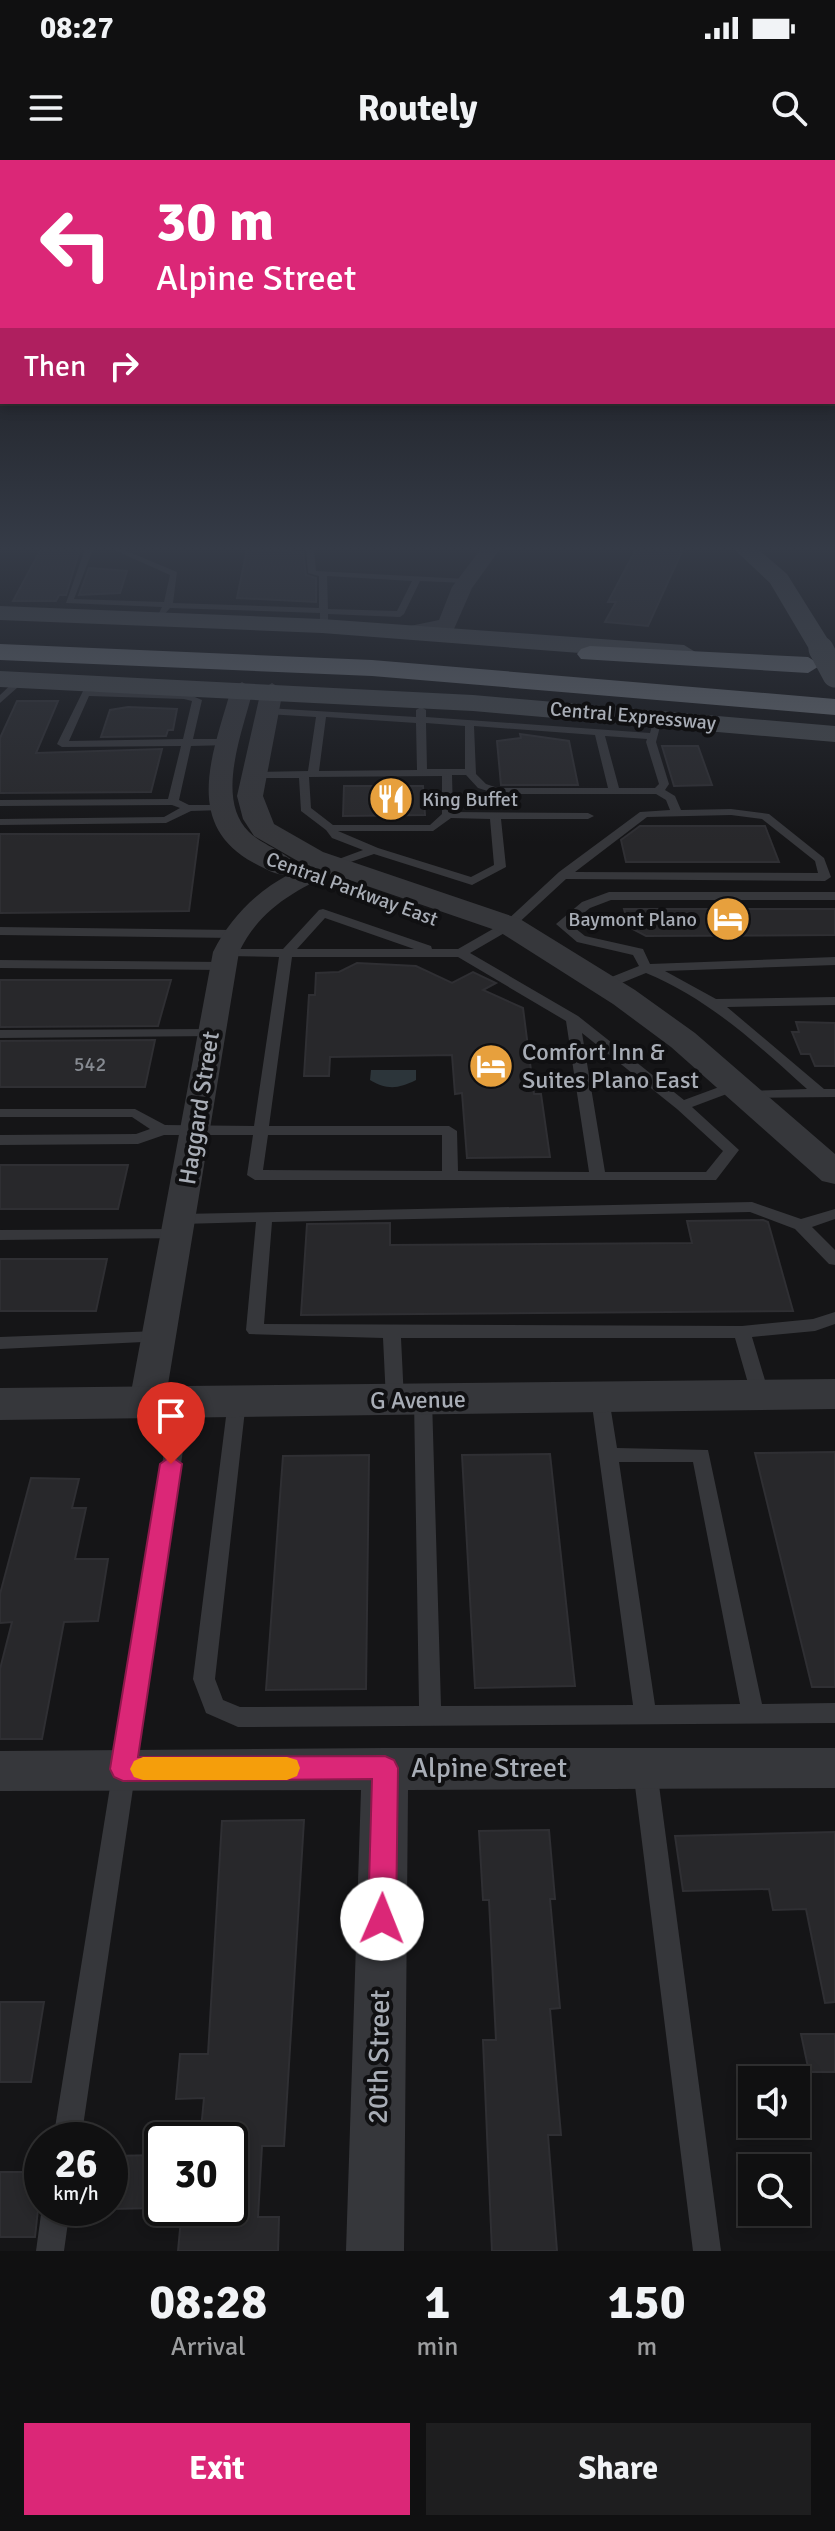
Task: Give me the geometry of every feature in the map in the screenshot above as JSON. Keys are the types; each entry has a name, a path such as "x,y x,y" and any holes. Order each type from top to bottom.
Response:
{"highway":[{"name":"Central Expressway","path":"199,647 452,659 835,691"},
{"path":"474,647 679,660 821,660"},
{"path":"0,655 659,709 715,722"},
{"name":"Central Expressway","path":"0,655 372,668 835,707"}],"main road":[{"path":"630,647 821,660 835,675"},
{"name":"Central Expressway","path":"11,679 90,687 187,691 242,689 270,701 656,726 715,722 835,734"}],"street":[{"path":"242,689 223,775 220,808 251,805 254,775 270,701"},
{"path":"223,775 254,775"},
{"name":"Central Parkway East","path":"251,805 264,830 292,849 511,935 604,985 683,1040 835,1173"},
{"name":"Central Parkway East","path":"220,808 220,815 238,840 265,860 304,876 511,935"},
{"name":"Haggard Street","path":"164,1403 158,1337 228,951 253,908 304,876 332,865"},
{"name":"G Avenue","path":"0,1404 835,1394"},
{"name":"20th Street","path":"375,2251 385,1768"},
{"name":"Alpine Street","path":"0,1771 835,1768"}],"lane":[{"path":"0,700 11,679"},
{"path":"90,687 62,744 230,742"},
{"path":"173,802 197,700 187,691"},
{"path":"270,701 322,713 421,710 471,723 599,732 656,726 651,742 664,784 658,791"},
{"path":"421,710 422,773"},
{"path":"322,713 305,809 336,836 472,881 500,867 495,815"},
{"path":"471,723 468,729 470,772 482,786 497,791 658,791 671,798 677,814"},
{"path":"599,732 614,791"},
{"path":"254,775 470,772"},
{"path":"447,773 448,815"},
{"path":"0,803 173,802 189,808 220,808"},
{"path":"0,822 166,820 189,808"},
{"path":"0,931 228,951 461,953 511,935 563,875 644,814 765,816 820,860 825,877 563,875"},
{"path":"330,828 433,828 448,815 588,816"},
{"path":"332,865 374,850"},
{"path":"828,1093 694,988 646,968 638,952 581,939 562,924 586,905 609,896 835,896"},
{"path":"438,953 323,913 286,953 255,1175 710,1177 731,1150 682,1106 573,1019 461,953"},
{"path":"0,964 228,951"},
{"path":"604,985 646,968 835,961"},
{"path":"714,1003 835,1001"},
{"path":"573,1019 598,1177"},
{"path":"0,1034 211,1033"},
{"path":"682,1106 740,1091 828,1093"},
{"path":"0,1113 135,1113 162,1130"},
{"path":"0,1140 138,1139 162,1130 449,1131 450,1176"},
{"path":"0,1235 179,1227 264,1218 752,1207 801,1225 835,1260"},
{"path":"801,1225 835,1214"},
{"path":"264,1218 255,1330 742,1332 815,1325 835,1318"},
{"path":"392,1332 409,1400 430,1717"},
{"path":"742,1332 761,1397"},
{"path":"0,1343 158,1337"},
{"path":"600,1398 646,1716"},
{"path":"237,1401 204,1679 214,1706 238,1717 835,1713"},
{"path":"70,2122 123,1769 164,1403"},
{"path":"609,1455 701,1455 753,1714"},
{"path":"645,1768 707,2251"},
{"path":"50,2251 53,2226"}],"shaded area":[{"path":"371,1070 416,1070 416,1080 398,1087 387,1087 370,1080"}],"building":[{"path":"17,701 58,701 36,753 162,749 151,792 0,793 0,738"},
{"path":"128,707 177,709 173,730 168,730 166,736 101,737 110,710"},
{"path":"520,734 569,741 578,785 501,785 497,741 521,738"},
{"path":"662,746 698,746 712,785 674,786"},
{"path":"344,786 423,786 425,815 343,816"},
{"path":"640,826 765,826 779,862 626,862 621,840"},
{"path":"0,834 199,834 189,911 0,913"},
{"name":"Baymont Plano","path":"624,909 835,909 835,935 646,936 629,927"},
{"name":"Comfort Inn & Suites Plano East","path":"357,963 416,966 452,983 473,972 496,983 483,990 523,1008 534,1094 541,1094 550,1157 467,1158 462,1093 455,1094 452,1055 330,1057 329,1076 304,1076 309,995 315,995 316,973 339,972"},
{"path":"0,980 171,980 158,1026 0,1027"},
{"path":"796,1022 835,1023 835,1066 815,1066 810,1054 801,1054 792,1032 799,1032"},
{"path":"155,1040 145,1087 0,1087 0,1041"},
{"path":"0,1165 128,1165 118,1209 0,1209"},
{"path":"687,1221 768,1222 793,1311 301,1315 307,1224 390,1223 390,1245 692,1243"},
{"path":"0,1259 107,1259 96,1311 0,1311"},
{"path":"835,1452 835,1687 812,1687 755,1453"},
{"path":"550,1454 575,1686 475,1688 462,1455"},
{"path":"369,1455 366,1689 266,1690 283,1456"},
{"path":"31,1478 79,1479 72,1508 86,1508 75,1559 108,1559 98,1621 64,1622 42,1739 0,1739 0,1669 12,1622 0,1623 0,1594"},
{"path":"304,1820 284,2146 262,2146 258,2217 279,2217 278,2251 178,2251 180,2226 248,2226 248,2122 202,2122 204,2098 176,2099 180,2054 208,2054 222,1821"},
{"path":"549,1830 555,1899 550,1899 560,2008 550,2009 561,2135 548,2135 557,2251 492,2251 483,2040 496,2040 489,1900 483,1900 479,1831"},
{"path":"835,1832 835,2002 825,2003 806,1909 773,1910 769,1889 683,1891 675,1836"},
{"path":"0,2002 44,2002 31,2082 0,2082"},
{"path":"801,2034 835,2034 835,2072 810,2072"},
{"path":"144,2155 144,2208 128,2209 128,2156"},
{"path":"0,2172 24,2172 24,2226 36,2226 35,2237 0,2237"}],"slow traffic":[{"path":"143,1769 287,1768"}],"place":[{"name":"King Buffet","path":"391,799"},
{"name":"Baymont Plano","path":"728,919"},
{"name":"Comfort Inn & Suites Plano East","path":"491,1066"}],"route":[{"path":"171,1464 123,1769 385,1768 382,1919"}]}
